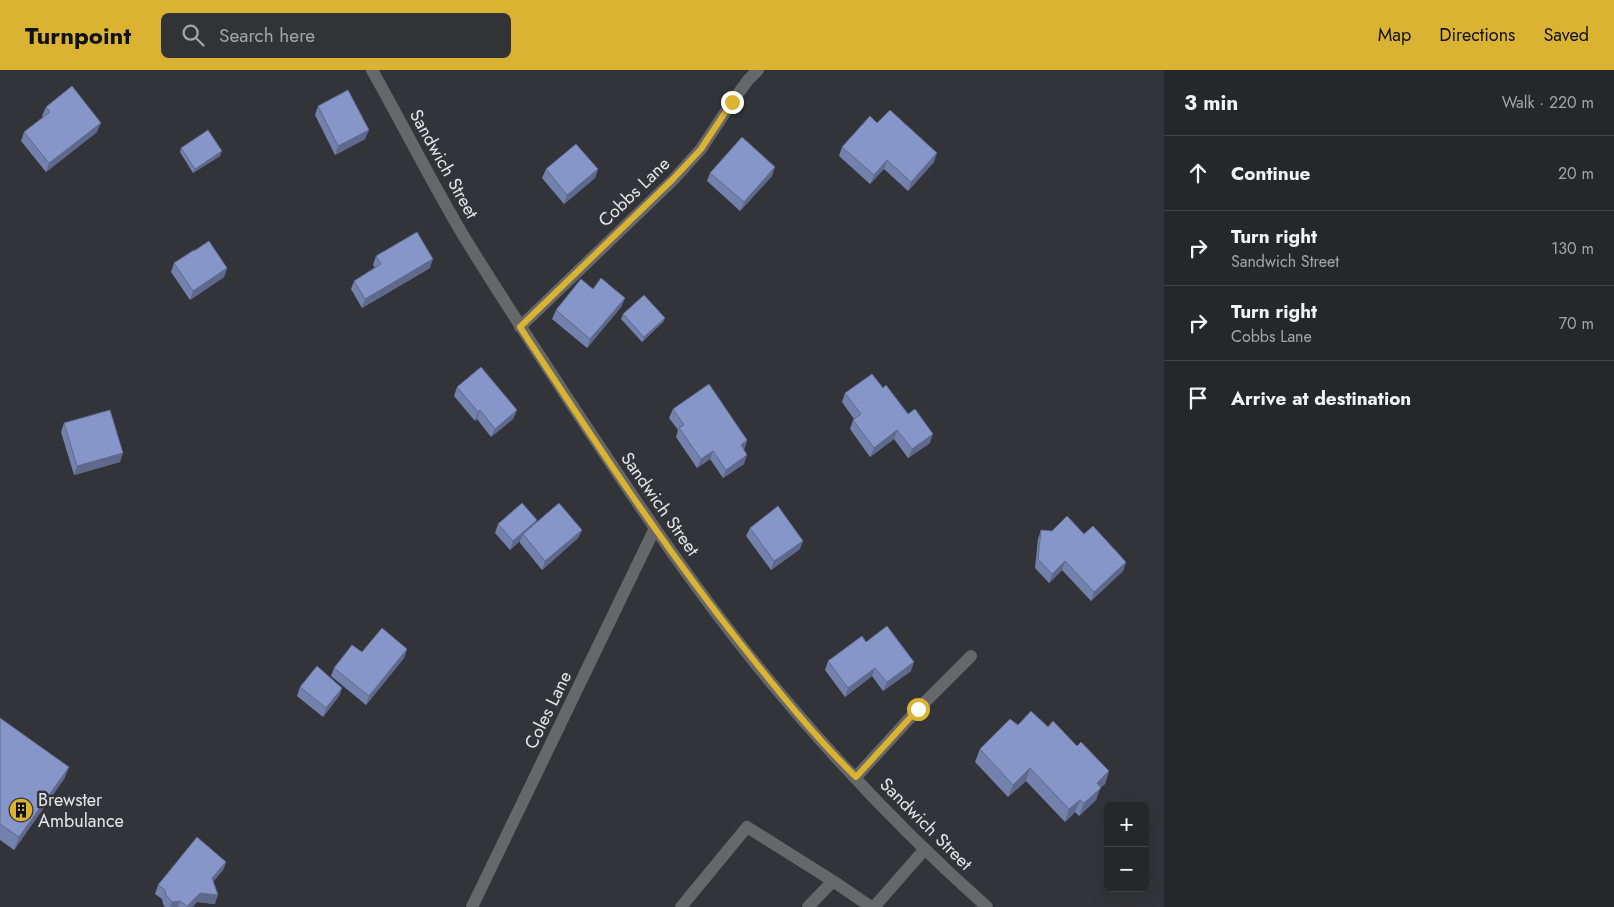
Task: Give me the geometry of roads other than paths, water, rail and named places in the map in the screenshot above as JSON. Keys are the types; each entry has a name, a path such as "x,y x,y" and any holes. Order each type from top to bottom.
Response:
{"street":[{"name":"Sandwich Street","path":"372,70 450,212 520,327 693,582 758,666 803,720 925,849 988,907"},
{"name":"Cobbs Lane","path":"520,327 672,180 701,149 737,95 758,70"},
{"name":"Coles Lane","path":"472,907 655,528"},
{"path":"856,777 918,709 971,656"},
{"path":"681,907 747,827 872,907 925,849"},
{"path":"808,907 833,881"}],"place":[{"name":"Brewster Ambulance","path":"21,810"}]}
